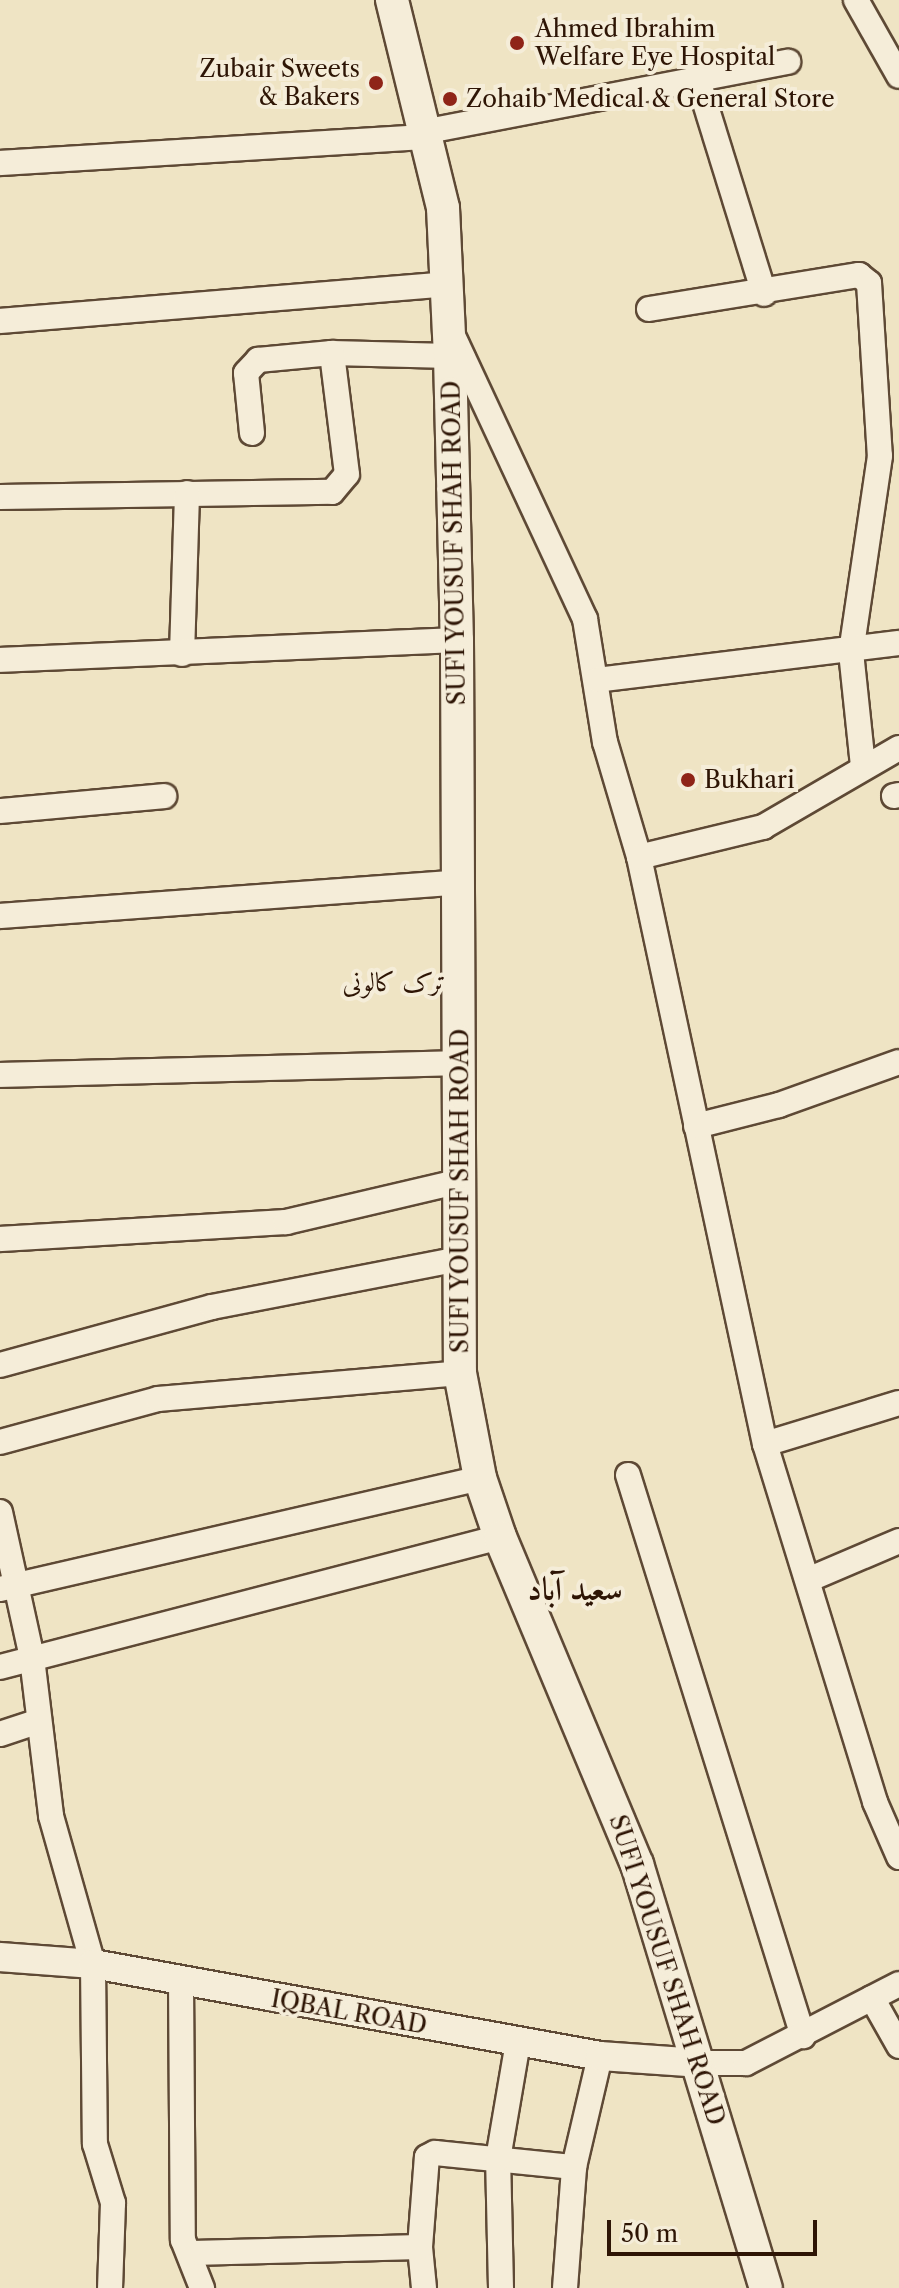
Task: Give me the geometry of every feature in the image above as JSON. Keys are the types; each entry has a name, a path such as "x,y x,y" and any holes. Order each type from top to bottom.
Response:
{"main road":[{"name":"SUFI YOUSUF SHAH ROAD","path":"392,0 443,208 450,342 457,640 460,1373 480,1478 500,1537 637,1864 766,2288"}],"street":[{"path":"856,0 899,76"},
{"path":"0,163 424,134 697,77 788,62"},
{"path":"697,77 764,294"},
{"path":"649,309 764,294 859,275 869,283 880,456 851,652 863,767"},
{"path":"0,321 446,284"},
{"path":"252,433 250,364 450,342 585,619 605,742 639,857 765,1444 810,1579 875,1802 899,1857"},
{"path":"0,497 332,492 342,484 347,474 332,353"},
{"path":"182,654 187,493"},
{"path":"0,660 457,640"},
{"path":"597,680 851,652 899,643"},
{"path":"639,857 763,827 899,748"},
{"path":"0,811 164,796"},
{"path":"0,916 459,882"},
{"path":"696,1126 779,1105 899,1062"},
{"path":"0,1075 460,1063"},
{"path":"0,1239 286,1222 461,1181"},
{"path":"0,1365 212,1307 460,1259"},
{"path":"0,1442 158,1399 460,1373"},
{"path":"765,1444 899,1403"},
{"path":"628,1475 803,2036"},
{"path":"7,1587 480,1478"},
{"path":"0,1512 7,1587 32,1658 51,1816 93,1964 95,2144 113,2203 110,2288"},
{"path":"0,1667 500,1537"},
{"path":"810,1579 899,1541"},
{"path":"0,1734 39,1721"},
{"name":"IQBAL ROAD","path":"0,1957 93,1964 600,2056 699,2063"},
{"path":"181,1980 183,2240 192,2253 202,2288"},
{"path":"699,2063 746,2063 899,1984"},
{"path":"872,1998 899,2046"},
{"path":"501,2288 498,2159 518,2042"},
{"path":"565,2288 574,2167 600,2056"},
{"path":"424,2288 420,2247 427,2157 435,2153 574,2167"},
{"path":"192,2253 420,2247"}],"place":[{"name":"Ahmed Ibrahim Welfare Eye Hospital","path":"517,43"},
{"name":"Zubair Sweets & Bakers","path":"376,83"},
{"name":"Zohaib Medical & General Store","path":"450,99"},
{"name":"Bukhari","path":"688,780"}],"district":[{"name":"ترک کالونی","path":"394,983"},
{"name":"سعید آباد","path":"575,1589"}]}
